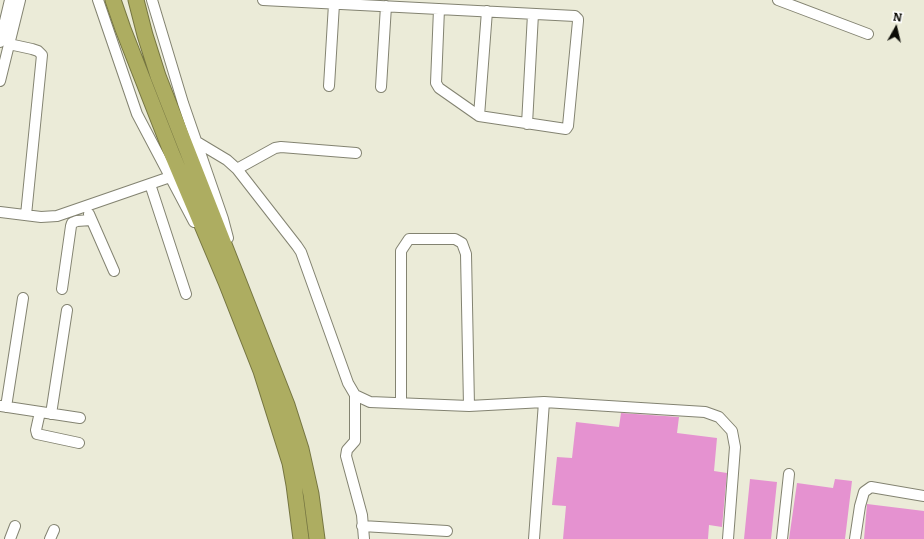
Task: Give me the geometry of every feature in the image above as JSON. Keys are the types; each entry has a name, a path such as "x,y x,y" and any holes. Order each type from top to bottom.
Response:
{"highway":[{"path":"114,0 123,29 160,124 288,405 301,449 309,486 317,539"},
{"path":"136,0 158,76 231,279 284,442 294,485 300,539"}],"street":[{"path":"0,81 10,0"},
{"path":"4,43 20,0"},
{"path":"98,0 137,114 170,177 231,279"},
{"path":"152,0 183,103 223,219 231,279"},
{"path":"263,0 487,11 575,16 578,21 567,128 527,124 479,116 436,86 439,9"},
{"path":"778,0 868,34"},
{"path":"329,86 334,4"},
{"path":"381,87 386,6"},
{"path":"479,116 487,11"},
{"path":"527,124 533,14"},
{"path":"4,43 32,49 38,51 42,55 26,215"},
{"path":"197,142 227,160 237,169 301,252 348,383 355,396 355,441 347,450 346,456 360,508 364,539"},
{"path":"237,169 275,148 281,147 356,154"},
{"path":"0,212 50,217 170,177"},
{"path":"150,184 186,294"},
{"path":"85,206 114,271"},
{"path":"62,289 72,223 91,220"},
{"path":"401,403 401,251 410,239 455,240 462,243 466,254 468,406"},
{"path":"23,298 3,407 80,418"},
{"path":"51,414 67,310"},
{"path":"355,396 370,402 468,406 544,402 705,412 719,417 732,432 735,447 728,539"},
{"path":"534,539 544,402"},
{"path":"40,412 36,430 37,434 80,443"},
{"path":"782,539 789,474"},
{"path":"855,539 860,506 864,492 871,487 924,496"},
{"path":"10,539 15,526"},
{"path":"362,526 447,531"}],"building":[{"path":"621,413 679,417 677,433 717,438 714,471 727,473 722,527 709,525 708,539 563,539 566,506 552,505 557,457 572,458 576,422 619,427"},
{"path":"750,479 777,482 771,539 744,539"},
{"path":"835,479 852,481 845,539 789,539 797,483 833,488"},
{"path":"867,504 924,511 924,539 864,539"}]}
